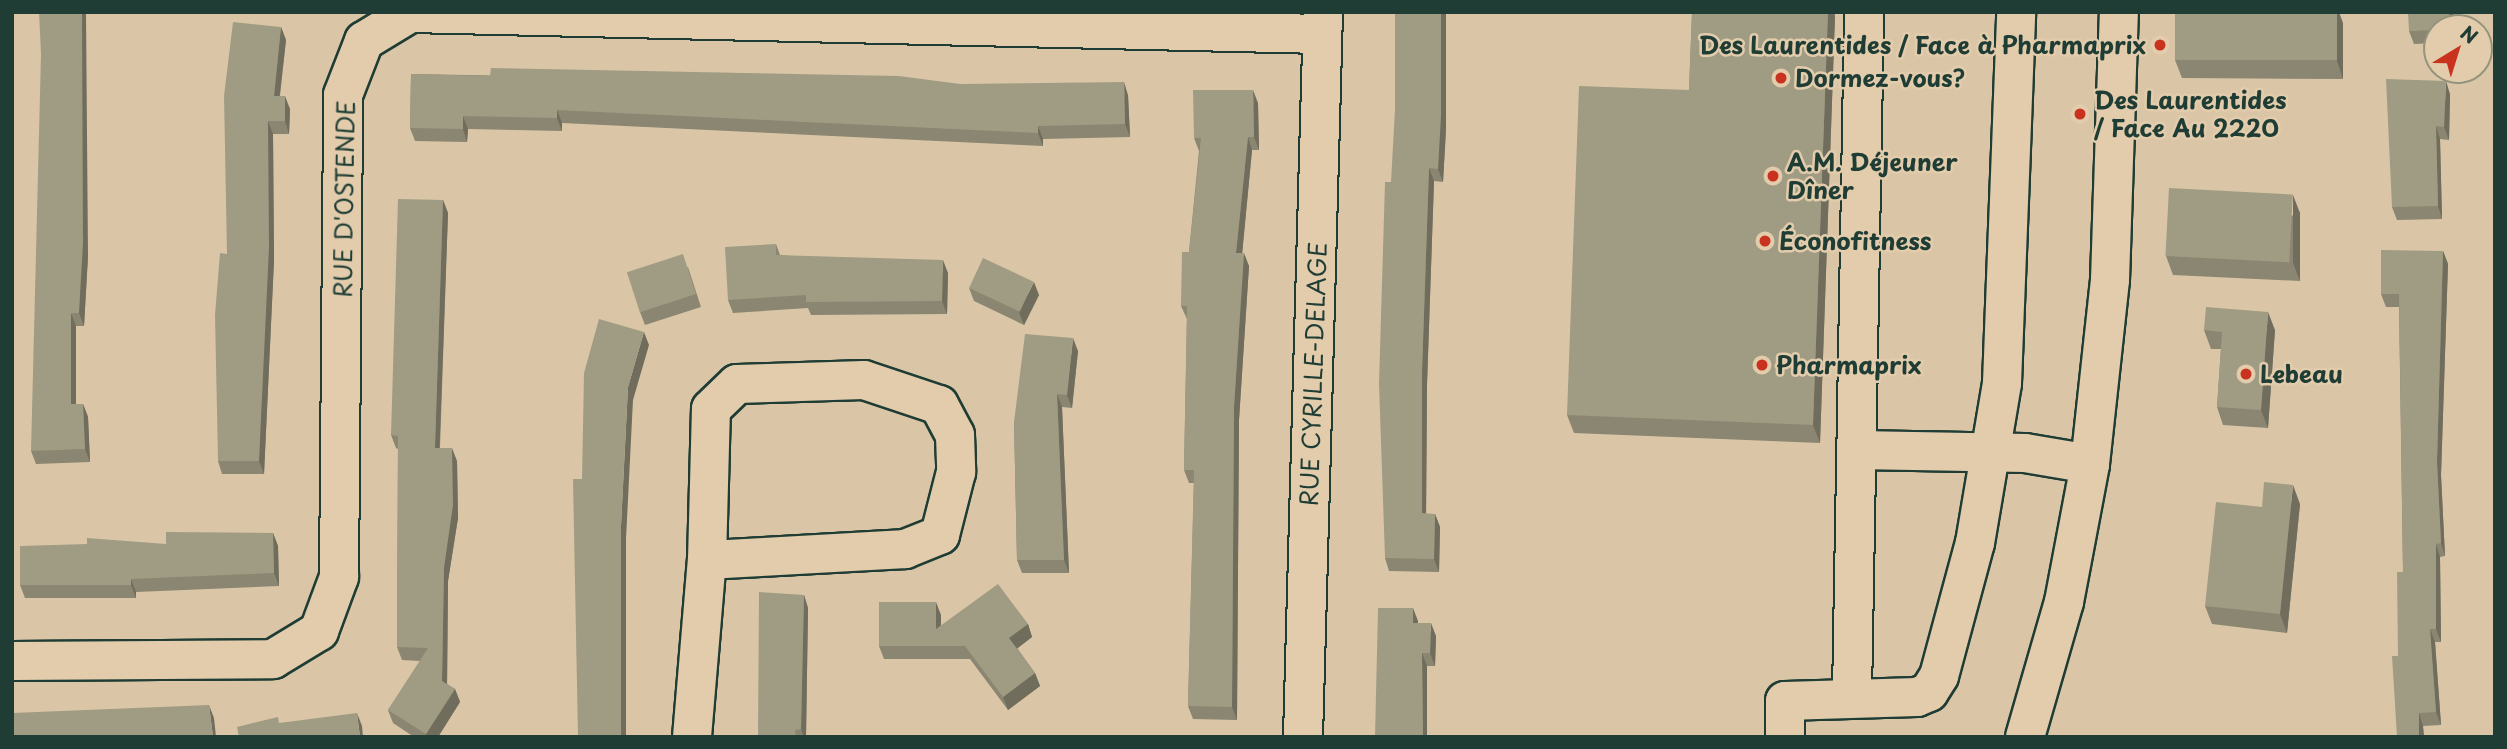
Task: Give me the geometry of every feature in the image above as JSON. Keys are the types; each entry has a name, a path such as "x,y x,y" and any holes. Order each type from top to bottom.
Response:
{"street":[{"path":"1852,695 1864,12"},
{"path":"1785,737 1785,701 1852,695 1917,697 1933,688 1975,543 1992,454 2005,347 2016,12"},
{"path":"2025,737 2064,602 2090,464 2110,280 2119,12"},
{"name":"RUE D'OSTENDE","path":"12,661 273,659 319,631 339,576 344,95 364,41 410,13 1322,23"},
{"name":"RUE CYRILLE-DELAGE","path":"1303,737 1322,23"},
{"path":"692,737 707,560 710,410 737,384 864,380 939,405 956,436 956,472 940,535 905,549 707,560"},
{"path":"1857,450 1992,454 2090,464"}],"building":[{"path":"39,12 82,12 83,243 79,313 71,313 71,404 83,404 85,449 31,451 41,54"},
{"path":"1395,12 1441,12 1441,116 1438,169 1429,168 1422,372 1422,513 1435,514 1434,559 1385,558 1379,384 1385,182 1391,182 1395,109"},
{"path":"1692,12 1828,12 1813,425 1567,415 1579,86 1689,90"},
{"path":"2175,12 2337,12 2337,60 2175,60"},
{"path":"2408,12 2449,12 2423,14 2423,30 2409,31"},
{"path":"233,22 281,27 274,96 285,96 285,121 268,121 269,247 259,461 218,461 215,315 220,253 227,254 224,96"},
{"path":"491,68 899,76 960,84 1124,82 1125,124 1038,126 1038,133 557,110 557,118 463,116 463,129 410,128 411,74 490,76"},
{"path":"2386,79 2446,84 2444,127 2436,126 2438,206 2392,207"},
{"path":"1193,90 1253,90 1254,137 1248,137 1236,253 1244,253 1234,407 1232,707 1188,706 1194,470 1184,470 1187,306 1181,306 1182,252 1189,252 1201,138 1194,138"},
{"path":"2169,188 2293,194 2289,262 2165,256"},
{"path":"398,199 443,200 435,448 452,448 453,505 444,568 442,681 455,689 426,734 388,710 428,648 397,647 398,436 391,435"},
{"path":"776,244 776,255 943,260 942,301 806,302 806,295 728,300 725,247"},
{"path":"2381,250 2443,251 2437,462 2441,543 2436,544 2436,629 2430,629 2436,712 2419,713 2419,737 2397,737 2392,656 2398,656 2397,572 2403,572 2399,294 2381,294"},
{"path":"683,254 696,294 640,312 627,272"},
{"path":"983,258 1034,282 1020,312 969,288"},
{"path":"2206,307 2268,312 2261,410 2217,407 2222,332 2204,330"},
{"path":"599,319 644,332 628,387 621,526 621,737 578,737 573,479 582,479 584,373"},
{"path":"1025,334 1073,338 1067,395 1057,394 1064,560 1017,560 1014,422"},
{"path":"2264,482 2293,485 2280,614 2205,606 2216,502 2262,507"},
{"path":"166,532 273,533 274,573 131,579 131,585 20,585 20,546 87,544 87,538 166,544"},
{"path":"998,584 1028,624 1009,638 1035,673 1003,697 965,646 879,646 879,602 936,602 936,629"},
{"path":"759,592 804,595 801,729 795,730 796,737 758,737"},
{"path":"1378,608 1413,608 1413,623 1431,623 1430,653 1422,653 1423,737 1375,737"},
{"path":"209,705 213,737 13,737 12,713"},
{"path":"357,713 360,737 239,737 237,727 278,717 279,723"}],"place":[{"name":"Des Laurentides / Face à Pharmaprix","path":"2160,45"},
{"name":"Dormez-vous?","path":"1781,78"},
{"name":"Des Laurentides / Face Au 2220","path":"2080,114"},
{"name":"A.M. Déjeuner Dîner","path":"1773,176"},
{"name":"Éconofitness","path":"1765,241"},
{"name":"Pharmaprix","path":"1762,365"},
{"name":"Lebeau","path":"2246,374"}]}
